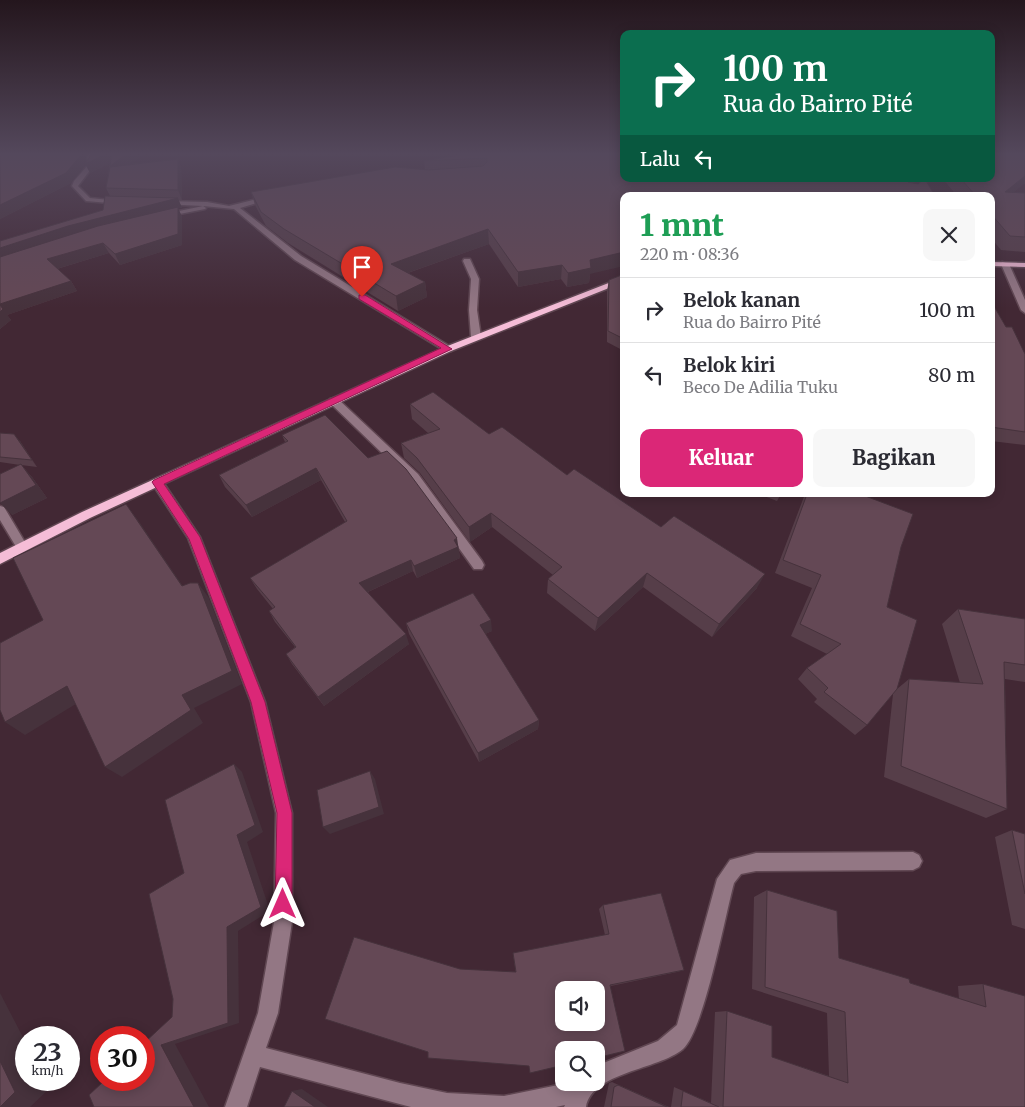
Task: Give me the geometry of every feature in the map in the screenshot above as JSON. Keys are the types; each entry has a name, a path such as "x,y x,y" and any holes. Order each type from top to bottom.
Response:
{"main road":[{"path":"995,264 1025,265"},
{"path":"0,559 158,482 476,336 620,281"}],"street":[{"path":"206,205 229,208 244,205"},
{"path":"155,218 218,206"},
{"path":"235,207 298,258 448,349"},
{"path":"467,261 475,279 472,310 476,336"},
{"path":"1005,264 1025,310"},
{"path":"334,401 414,477 478,565"},
{"path":"158,482 194,537 258,702 284,813 283,922 268,1013 236,1107"},
{"path":"0,510 22,547"},
{"path":"605,1071 653,1054 671,1044 684,1031 692,1010 726,879 736,866 756,862 913,860"},
{"path":"253,1055 400,1094 447,1104 504,1107 581,1094"}],"building":[{"path":"104,205 152,205 68,226 0,248 0,241 103,210"},
{"path":"257,205 620,205 620,253 590,260 591,268 568,273 562,265 518,272 488,229 391,264 425,282 396,296 284,229 261,212"},
{"path":"995,205 1025,205 1025,237 1010,236 995,219"},
{"path":"178,207 178,234 115,254 103,243 47,259 71,281 0,304 0,257 98,226"},
{"path":"620,276 620,337 608,331 609,280"},
{"path":"995,308 1006,327 1012,327 1025,354 1025,432 995,428"},
{"path":"433,392 489,434 502,427 567,475 574,469 661,527 674,516 765,574 719,624 647,573 598,618 548,579 562,567 491,513 469,527 417,458 401,443 440,429 410,404"},
{"path":"325,415 368,458 387,451 406,469 457,538 454,540 458,547 414,566 411,560 359,583 406,634 318,697 286,654 296,647 269,611 275,607 250,578 347,521 316,468 246,505 219,475 288,441 282,435"},
{"path":"0,433 14,434 32,460 0,457"},
{"path":"21,464 36,485 0,503 0,474"},
{"path":"806,497 868,497 913,514 901,547 887,607 917,620 897,689 867,725 824,692 828,688 807,668 841,644 800,624 821,575 783,560"},
{"path":"126,504 182,586 198,583 232,671 182,695 191,710 105,767 67,686 5,722 0,710 0,643 43,620 13,558"},
{"path":"473,593 491,620 480,625 539,720 478,753 406,623"},
{"path":"958,609 1025,619 1025,665 1004,662 1007,809 901,766 909,679 983,684"},
{"path":"234,764 255,825 237,835 261,907 227,927 228,1023 161,1045 194,1107 94,1107 89,1095 93,1091 155,1091 155,1033 172,1017 173,999 149,894 184,873 165,800"},
{"path":"370,771 379,807 323,827 317,790"},
{"path":"1012,830 1025,834 1025,894"},
{"path":"767,890 837,911 839,958 909,979 910,983 986,1007 983,984 1025,996 1025,1107 723,1107 727,1011 772,1026 772,1057 848,1083 845,1012 765,987"},
{"path":"661,893 684,970 610,985 625,1051 605,1056 605,1041 555,1041 555,1067 530,1073 529,1066 428,1058 428,1052 325,1019 354,937 460,969 516,972 513,953 609,934 603,905"},
{"path":"0,1061 15,1092 0,1107"},
{"path":"618,1085 667,1107 611,1107 614,1087"},
{"path":"292,1091 315,1107 284,1107"},
{"path":"683,1091 719,1107 681,1107"}],"route":[{"path":"283,904 284,813 258,702 194,537 158,482 448,349 362,297"}]}
